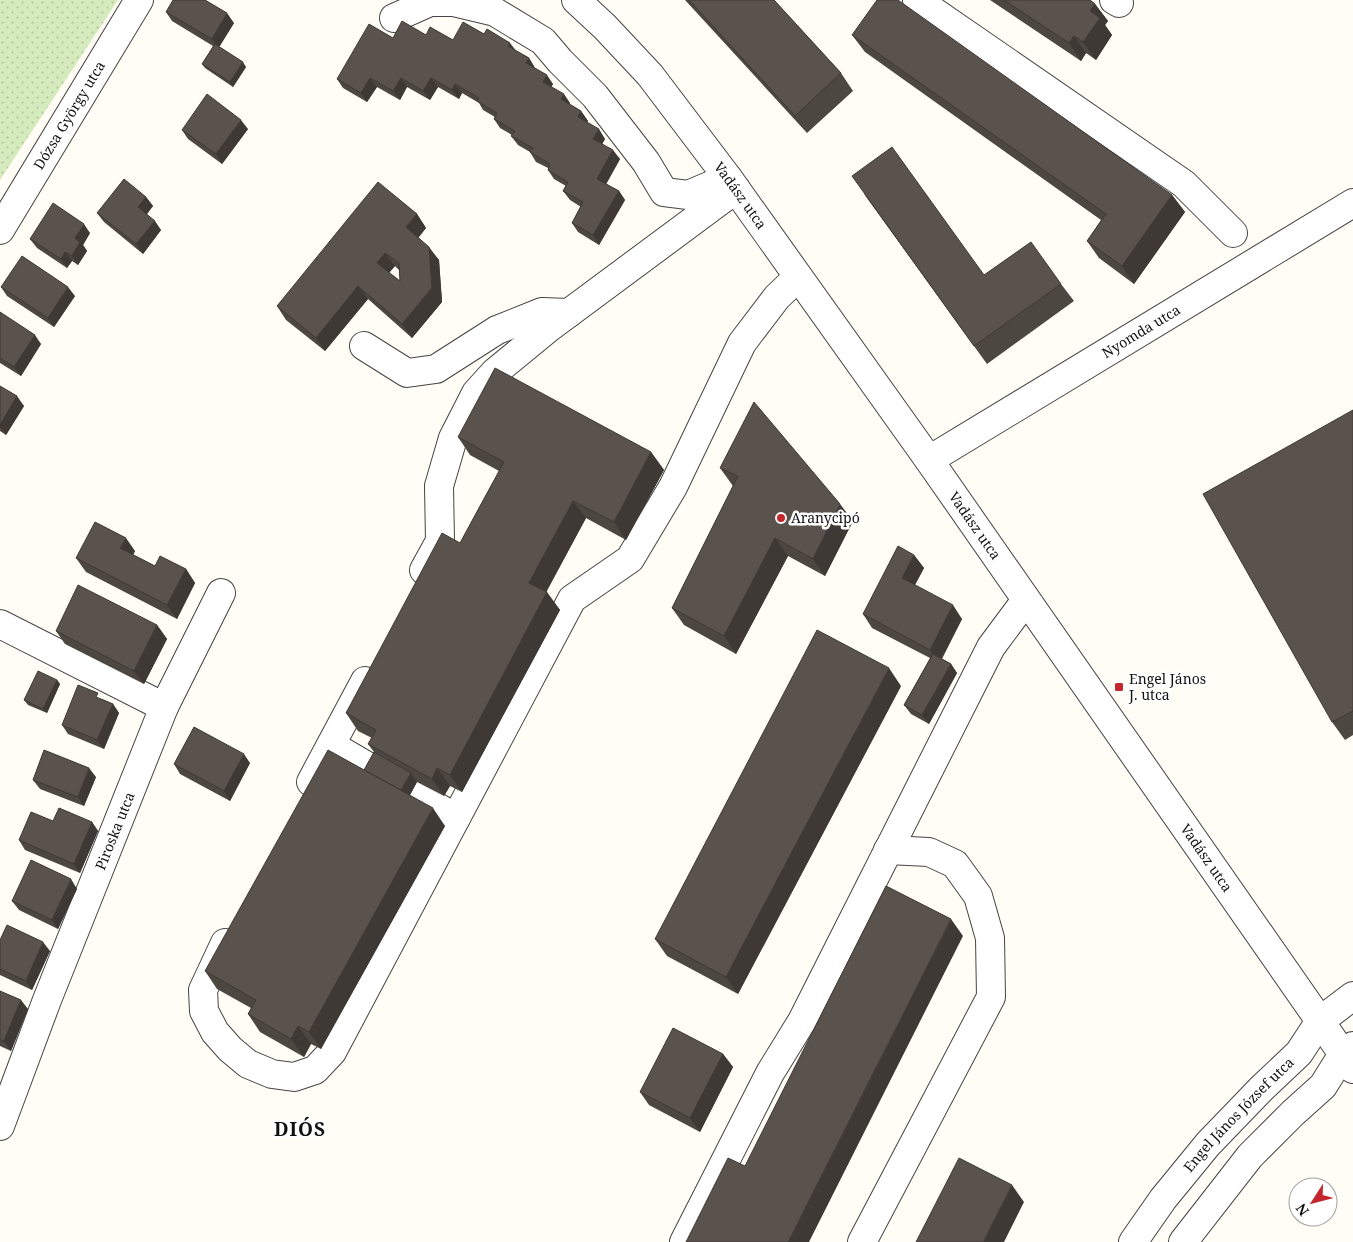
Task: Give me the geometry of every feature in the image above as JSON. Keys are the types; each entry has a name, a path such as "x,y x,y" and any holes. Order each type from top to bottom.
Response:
{"street":[{"name":"Dózsa György utca","path":"0,230 139,0"},
{"name":"Vadász utca","path":"576,0 605,27 650,75 732,183 929,460 1320,1021 1350,1056"},
{"path":"918,0 1184,184 1233,233"},
{"path":"394,18 430,2 453,2 495,12 543,41 595,96 646,162 664,192 688,195 732,183"},
{"path":"413,592 440,541 439,486 453,438 476,394 495,372 732,183"},
{"name":"Nyomda utca","path":"929,460 1353,203"},
{"path":"237,921 218,956 204,990 204,1011 215,1032 230,1049 248,1064 272,1074 294,1077 315,1070 332,1052 572,599 630,559 672,486 742,343 777,297 798,277"},
{"path":"364,346 407,373 436,369 497,330 542,312 569,313"},
{"name":"Piroska utca","path":"0,1126 47,1000 164,707 221,593"},
{"path":"684,1242 770,1072 802,1021 992,647 1026,600"},
{"path":"0,624 164,707"},
{"path":"298,807 376,660"},
{"path":"331,745 456,818"},
{"path":"862,1242 991,997 990,938 978,896 955,864 929,852 888,850"},
{"name":"Engel János József utca","path":"1133,1242 1163,1199 1208,1144 1299,1053 1320,1021 1353,996"},
{"path":"1183,1242 1250,1156 1292,1113 1323,1086 1350,1056"}],"green space":[{"path":"0,0 118,0 0,180"}],"building":[{"path":"173,0 205,0 227,13 212,39 166,12"},
{"path":"689,0 774,0 841,73 795,116"},
{"path":"877,0 898,0 1172,195 1122,266 1087,241 1106,214 852,35"},
{"path":"1004,0 1090,0 1095,4 1090,11 1100,18 1083,42 1074,36 1069,43"},
{"path":"402,21 426,35 430,27 453,40 463,22 484,34 487,29 510,43 508,46 529,58 526,63 547,75 543,82 564,94 561,99 581,111 578,117 599,129 593,139 613,150 597,179 619,191 593,235 572,223 583,202 563,191 568,182 548,170 550,164 530,152 533,148 511,136 515,131 494,119 497,113 477,101 479,98 455,84 452,90 431,78 423,91 401,78 393,91 370,78 361,93 337,79 369,24 393,38"},
{"path":"215,44 243,62 230,82 202,64"},
{"path":"207,94 241,120 216,154 182,130"},
{"path":"892,147 984,275 1031,242 1061,284 974,346 852,176"},
{"path":"124,179 146,197 138,207 155,221 136,244 97,213"},
{"path":"378,182 417,214 406,227 429,247 432,288 402,324 358,286 316,338 277,306","holes":["385,253 399,263 400,281 377,263"]},
{"path":"53,203 84,224 75,238 80,242 72,256 65,252 61,259 30,239"},
{"path":"22,256 68,287 48,318 1,287"},
{"path":"0,312 35,335 14,367 0,358"},
{"path":"495,368 651,452 614,522 573,501 529,583 547,592 450,775 437,768 432,779 368,744 376,730 346,713 442,533 460,543 504,462 458,437"},
{"path":"0,386 17,396 0,425"},
{"path":"754,402 840,504 813,559 775,538 724,636 672,608 738,476 720,468"},
{"path":"1353,410 1353,711 1332,722 1203,494"},
{"path":"95,522 126,538 120,548 155,566 160,556 186,569 167,605 76,558"},
{"path":"898,546 914,555 902,578 953,605 930,650 863,614"},
{"path":"78,585 157,625 134,671 56,631"},
{"path":"817,630 889,668 726,977 655,939"},
{"path":"933,654 951,664 922,715 904,705"},
{"path":"38,671 57,680 43,709 24,700"},
{"path":"78,685 98,693 96,697 113,704 97,740 62,725"},
{"path":"194,727 244,754 224,791 174,764"},
{"path":"44,750 89,768 78,797 33,780"},
{"path":"328,750 433,808 309,1032 298,1026 291,1039 248,1014 256,1000 205,971"},
{"path":"374,752 411,773 401,790 364,770"},
{"path":"59,808 92,822 74,864 19,840 31,812 53,821"},
{"path":"31,860 71,879 52,920 12,901"},
{"path":"886,886 951,919 788,1242 686,1242 728,1158 745,1166"},
{"path":"7,925 43,942 26,981 0,969 0,940"},
{"path":"0,991 21,1000 4,1041 0,1040"},
{"path":"673,1028 723,1054 690,1118 640,1092"},
{"path":"959,1158 1012,1185 983,1242 916,1242"}],"place":[{"name":"Aranycipó","path":"781,518"},
{"name":"Engel János J. utca","path":"1119,687"}],"district":[{"name":"DIÓS","path":"300,1129"}]}
